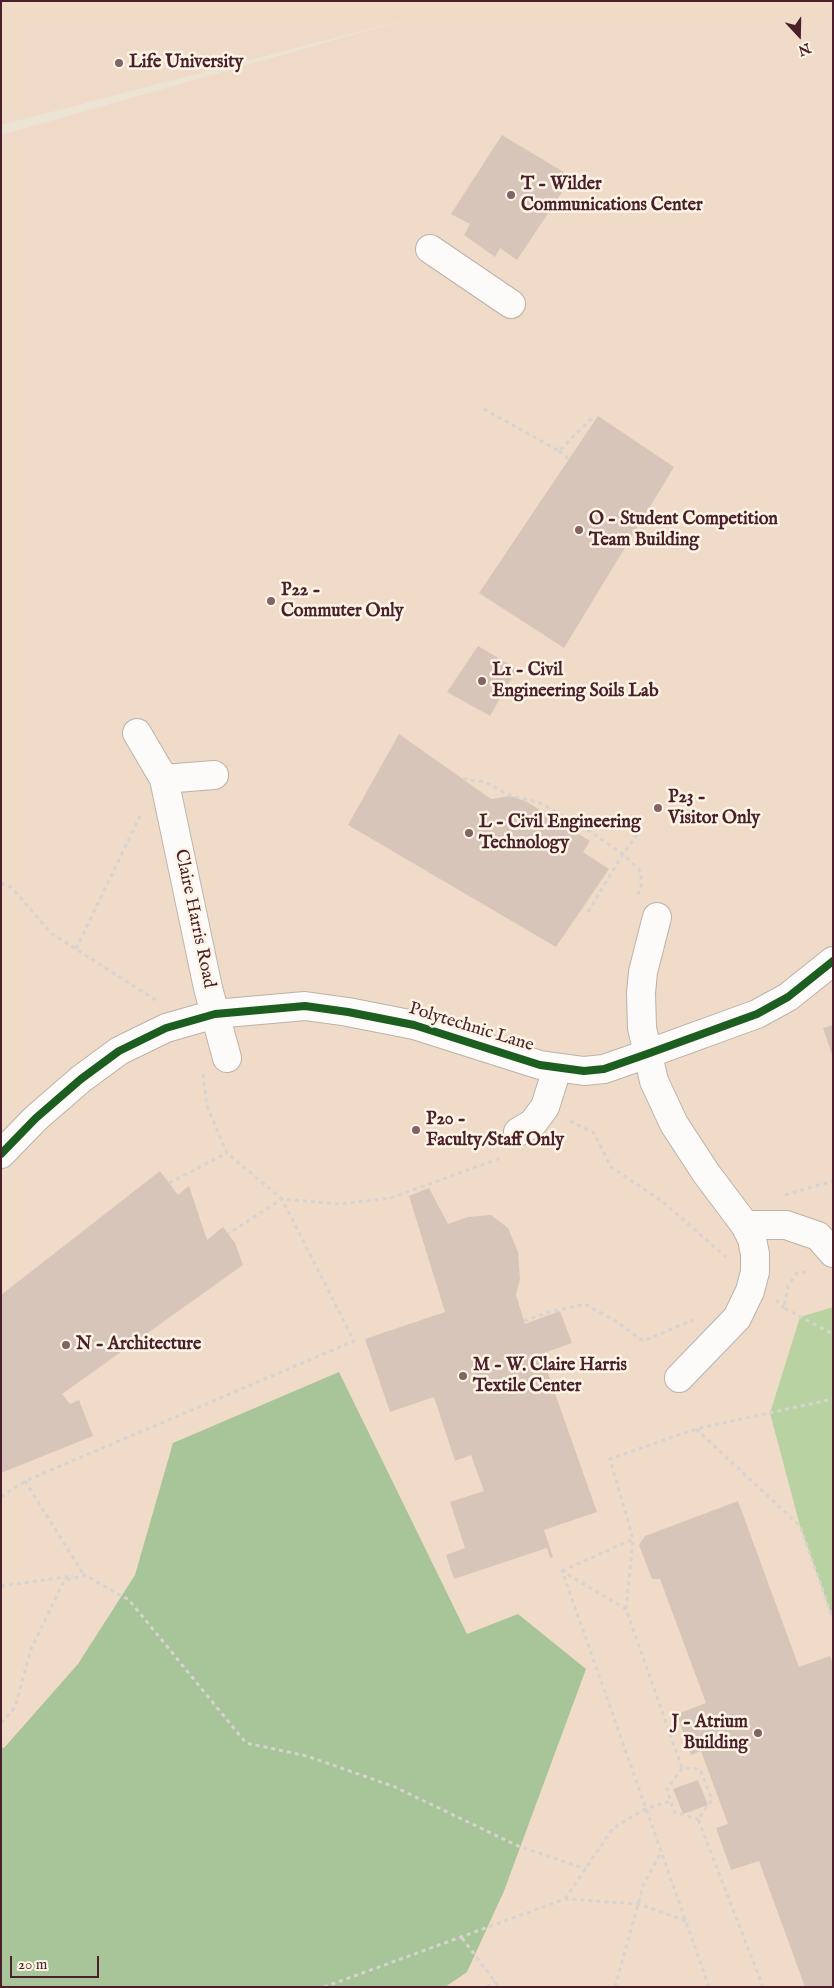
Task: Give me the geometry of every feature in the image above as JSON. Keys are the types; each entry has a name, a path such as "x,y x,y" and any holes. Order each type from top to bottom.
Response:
{"street":[{"path":"430,249 511,304"},
{"name":"Claire Harris Road","path":"137,733 164,779 215,1014 227,1058"},
{"path":"164,779 214,775"},
{"path":"657,917 643,972 641,993 642,1028 654,1081 674,1124 706,1173 744,1225 752,1239 756,1254 755,1272 750,1291 737,1318 679,1378"},
{"name":"Polytechnic Lane","path":"1,1154 36,1118 75,1084 119,1051 166,1028 215,1014 305,1006 348,1012 414,1025 557,1069 584,1071 604,1068 647,1054 773,1006 802,987 833,962"},
{"path":"518,1132 533,1123 545,1108 557,1069"},
{"path":"744,1225 786,1225 818,1236 833,1253"}],"path":[{"path":"484,409 569,459"},
{"path":"559,452 594,416"},
{"path":"463,779 485,782 511,796 538,802 582,826 623,854 641,872 641,888 637,896"},
{"path":"76,949 140,817 142,809"},
{"path":"588,912 623,854 638,834"},
{"path":"1,883 11,887 51,933 160,1003"},
{"path":"1,1496 25,1481 354,1341 282,1199 227,1153 207,1106 202,1068"},
{"path":"567,1120 594,1133 611,1168 663,1202 731,1262"},
{"path":"169,1184 227,1153"},
{"path":"228,1234 282,1199 339,1204 391,1198 506,1156"},
{"path":"783,1195 833,1180"},
{"path":"806,1272 797,1274 788,1286 784,1308 833,1334"},
{"path":"524,1321 549,1312 585,1304 617,1322 643,1341 695,1319"},
{"path":"682,1768 626,1609 633,1539 610,1459 696,1429 833,1399"},
{"path":"696,1429 800,1526 833,1619"},
{"path":"25,1481 85,1575 129,1600 246,1743 307,1756 395,1787 518,1846 586,1869"},
{"path":"562,1572 633,1539"},
{"path":"562,1572 626,1609"},
{"path":"562,1572 709,1987"},
{"path":"1,1586 85,1575"},
{"path":"1,1723 15,1707 30,1648 64,1581 85,1575"},
{"path":"682,1768 666,1789 674,1812 698,1819"},
{"path":"682,1768 700,1769 712,1800 698,1819"},
{"path":"565,1899 613,1828 647,1808 671,1801"},
{"path":"698,1819 763,1987"},
{"path":"615,1987 644,1883 662,1852"},
{"path":"324,1987 565,1899 639,1904 686,1921"},
{"path":"462,1938 499,1987"},
{"path":"487,1987 495,1981"}],"shaded area":[{"path":"1,1 833,1 833,1987 1,1987 1,135 415,17 1,125"}],"green space":[{"path":"833,1307 833,1619 800,1526 770,1413 800,1317"},
{"path":"339,1372 467,1634 518,1614 586,1669 504,1891 467,1972 445,1987 1,1987 1,1747 4,1748 78,1664 135,1575 173,1443"}],"building":[{"name":"T - Wilder Communications Center","path":"502,135 572,177 517,260 500,248 495,257 464,235 470,224 451,214"},
{"name":"O - Student Competition Team Building","path":"598,416 674,467 564,648 479,593"},
{"name":"L1 - Civil Engineering Soils Lab","path":"478,646 517,669 490,716 447,692"},
{"name":"L - Civil Engineering Technology","path":"399,734 491,799 511,796 527,802 590,841 583,852 609,869 556,947 348,825"},
{"path":"833,1025 833,1055 832,1055 823,1028"},
{"name":"N - Architecture","path":"160,1171 178,1195 189,1186 207,1240 223,1227 235,1243 243,1265 62,1394 70,1404 79,1400 93,1436 1,1473 1,1295"},
{"name":"M - W. Claire Harris Textile Center","path":"429,1188 448,1224 468,1217 491,1215 508,1228 518,1252 520,1279 516,1295 525,1324 560,1311 572,1343 541,1354 597,1512 544,1530 553,1557 550,1558 547,1548 454,1579 446,1555 465,1548 450,1502 484,1491 471,1455 455,1461 434,1397 390,1412 365,1339 445,1312 409,1196"},
{"name":"J - Atrium Building","path":"738,1501 799,1667 830,1656 833,1665 833,1987 805,1987 759,1861 731,1870 716,1828 728,1824 701,1751 691,1755 677,1714 706,1703 660,1579 652,1579 639,1545 645,1536"},
{"path":"698,1780 708,1805 683,1814 673,1789"}],"cycle path":[{"path":"1,1154 36,1118 81,1079 119,1051 166,1028 215,1014 305,1006 348,1012 414,1025 540,1065 584,1071 604,1069 757,1014 788,997 833,961"}],"place":[{"name":"Life University","path":"119,63"},
{"name":"T - Wilder Communications Center","path":"511,195"},
{"name":"O - Student Competition Team Building","path":"579,530"},
{"name":"P22 - Commuter Only","path":"271,601"},
{"name":"L1 - Civil Engineering Soils Lab","path":"482,681"},
{"name":"P23 - Visitor Only","path":"658,808"},
{"name":"L - Civil Engineering Technology","path":"469,833"},
{"name":"P20 - Faculty/Staff Only","path":"416,1130"},
{"name":"N - Architecture","path":"66,1345"},
{"name":"M - W. Claire Harris Textile Center","path":"463,1376"},
{"name":"J - Atrium Building","path":"758,1733"}]}
